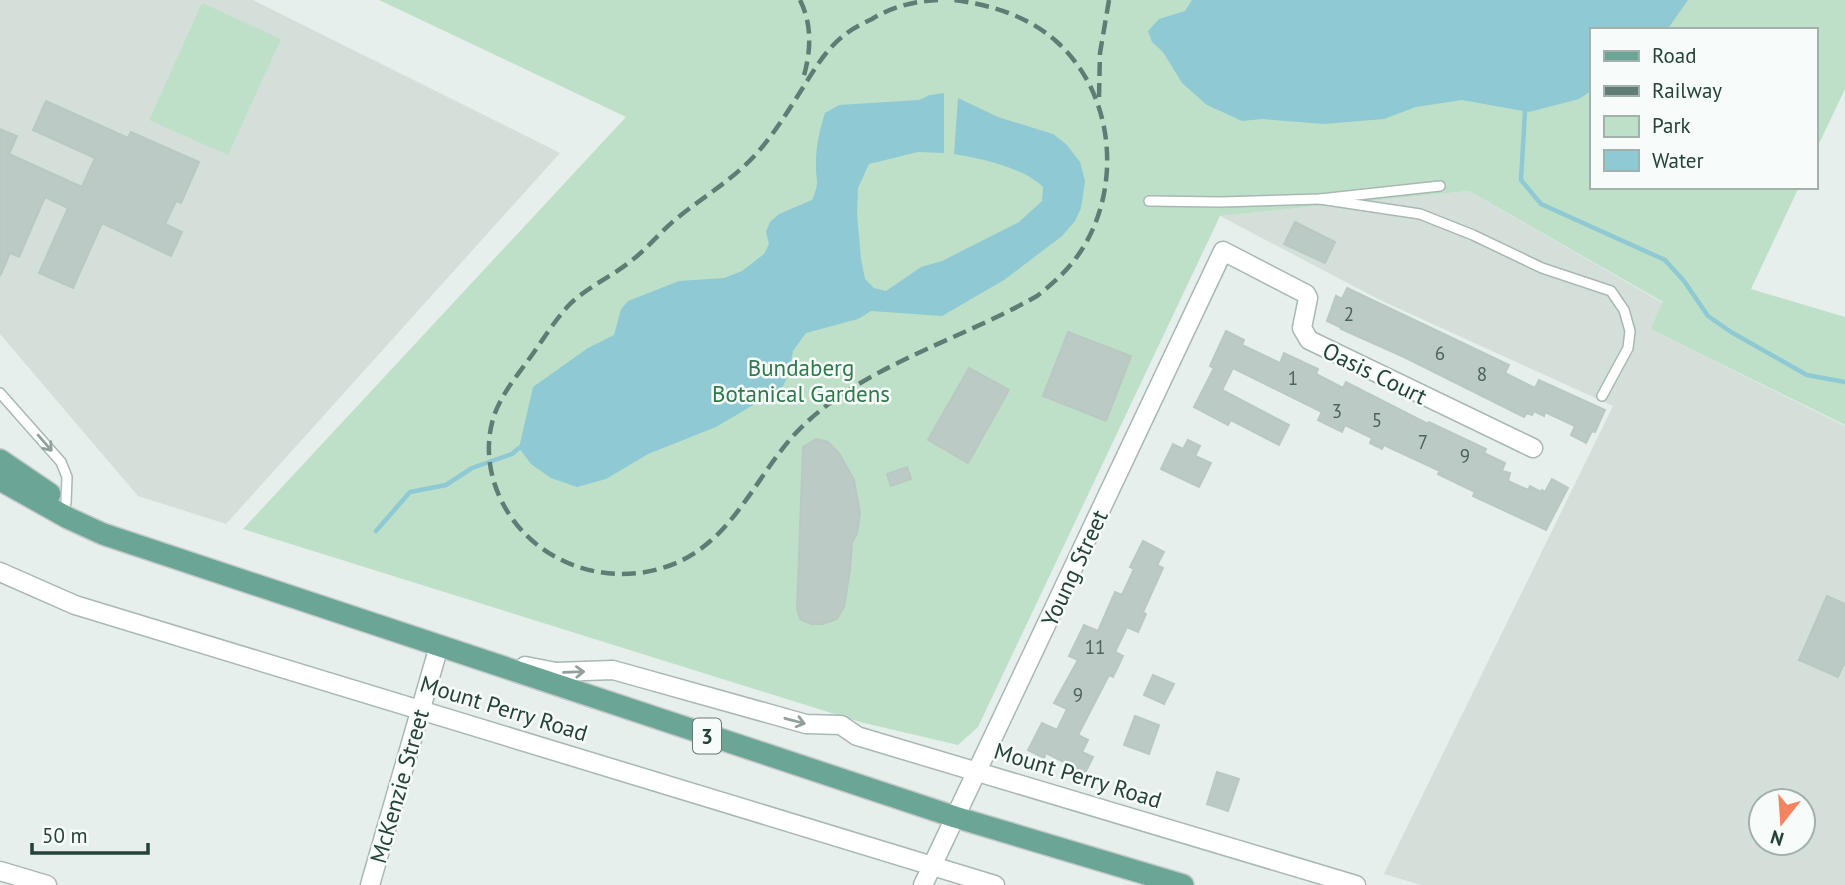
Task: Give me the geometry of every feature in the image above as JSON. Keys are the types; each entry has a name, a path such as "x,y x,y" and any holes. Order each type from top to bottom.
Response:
{"main road":[{"name":"Mount Perry Road","path":"0,460 34,485 156,552"},
{"name":"Mount Perry Road","path":"0,481 103,534 956,817 1183,885"}],"street":[{"name":"Oasis Court","path":"1223,251 1306,294 1308,298 1302,328 1309,340 1538,451"},
{"name":"Young Street","path":"923,885 1223,251"},
{"name":"Mount Perry Road","path":"0,572 75,605 995,885"},
{"name":"Mount Perry Road","path":"449,650 556,672 613,670 806,724 841,725 857,736 1356,885"},
{"name":"McKenzie Street","path":"370,885 421,710 449,650"},
{"path":"0,871 47,885"}],"lane":[{"path":"1149,201 1320,199 1440,186"},
{"path":"1320,199 1420,214 1474,235 1542,268 1611,290 1624,310 1630,331 1628,348 1602,396"},
{"path":"0,393 61,462 67,477 66,503"}],"shaded area":[{"path":"0,0 253,0 560,153 226,524 138,496 0,334"},
{"path":"1469,191 1663,303 1650,329 1845,426 1845,885 1421,885 1384,874 1613,406 1380,300 1220,216"}],"green space":[{"name":"Bundaberg Botanical Gardens","path":"379,0 1845,0 1845,89 1817,148 1817,28 1590,28 1590,189 1798,189 1751,289 1845,317 1845,425 1650,329 1663,302 1469,191 1220,216 978,727 958,745 860,722 243,529 626,117"},
{"path":"202,3 281,39 228,155 149,120"}],"water":[{"path":"1192,0 1688,0 1668,28 1590,28 1590,92 1579,99 1529,112 1462,100 1416,107 1384,119 1324,124 1262,119 1242,121 1207,105 1182,83 1163,52 1152,42 1148,31 1159,19 1185,11"},
{"path":"944,93 944,153 918,152 869,164 858,188 857,213 865,279 874,288 886,291 921,267 942,261 1019,222 1042,201 1043,187 1025,174 989,161 954,154 958,98 998,117 1053,134 1066,144 1080,162 1085,181 1081,208 1075,221 1062,236 1004,280 942,316 871,311 858,319 806,333 793,351 789,374 782,388 716,427 648,454 606,479 577,487 551,478 531,464 519,448 533,387 588,348 614,335 621,309 628,301 679,281 724,278 742,271 764,254 769,244 766,232 770,222 779,214 812,200 817,184 818,143 825,113 839,105 919,100"}],"building":[{"path":"46,101 128,138 131,132 199,162 181,203 176,201 165,224 182,232 171,256 102,223 73,288 39,273 68,208 45,197 19,257 10,253 0,276 0,129 17,136 9,154 82,187 95,158 33,130"},
{"path":"1295,222 1335,242 1325,263 1284,244"},
{"path":"1347,288 1509,365 1505,373 1535,388 1539,380 1605,410 1595,432 1592,431 1586,443 1571,435 1575,426 1545,412 1544,416 1534,411 1532,415 1527,413 1524,417 1327,321 1336,296 1342,299"},
{"path":"1226,331 1244,340 1242,345 1280,363 1284,353 1318,369 1316,374 1343,388 1346,382 1428,424 1429,422 1486,449 1484,453 1505,463 1502,471 1510,473 1508,481 1528,490 1530,486 1541,492 1545,492 1552,479 1568,488 1546,530 1473,496 1475,492 1438,474 1440,471 1384,445 1382,449 1370,443 1372,438 1345,425 1342,432 1318,420 1322,412 1233,368 1222,390 1289,425 1279,445 1231,420 1228,425 1194,407 1214,368 1210,366"},
{"path":"1068,332 1131,356 1106,421 1043,396"},
{"path":"969,368 1009,390 968,463 928,440"},
{"path":"816,439 828,442 839,453 854,480 860,513 857,534 852,542 844,607 837,619 823,624 811,624 800,619 797,609 803,447"},
{"path":"1188,440 1200,446 1195,456 1211,463 1199,487 1161,469 1173,444 1183,449"},
{"path":"907,467 911,479 891,486 887,474"},
{"path":"1143,541 1164,552 1157,565 1163,568 1143,612 1146,614 1138,632 1127,627 1115,652 1123,656 1113,677 1109,675 1078,735 1088,740 1082,752 1093,757 1085,773 1046,753 1044,758 1028,750 1042,723 1057,730 1067,709 1054,703 1078,660 1069,656 1084,625 1098,631 1115,592 1122,595 1134,569 1130,567"},
{"path":"1827,596 1845,604 1845,661 1838,677 1799,660"},
{"path":"1153,675 1174,684 1164,704 1144,695"},
{"path":"1135,716 1159,725 1149,754 1124,745"},
{"path":"1217,772 1239,779 1228,811 1207,804"}],"waterway":[{"path":"1525,111 1521,180 1541,204 1665,260 1684,281 1708,316 1731,332 1807,375 1845,382"},
{"path":"376,531 410,492 446,485 472,468 512,454 519,448"}],"railway":[{"path":"800,0 809,30 807,61 802,82"},
{"path":"938,0 895,8 845,34 826,53 776,129 742,168 664,229 631,261 583,293 554,323 498,405 490,431 489,449 495,484 511,517 522,531 548,553 578,567 626,574 659,569 683,560 703,547 736,514 793,436 818,412 846,392 909,357 1037,296 1076,258 1091,233 1101,205 1106,176 1107,147 1102,117 1092,90 1077,64 1057,42 1034,25 1009,13 954,0"},
{"path":"1099,97 1100,53 1109,0"}]}
